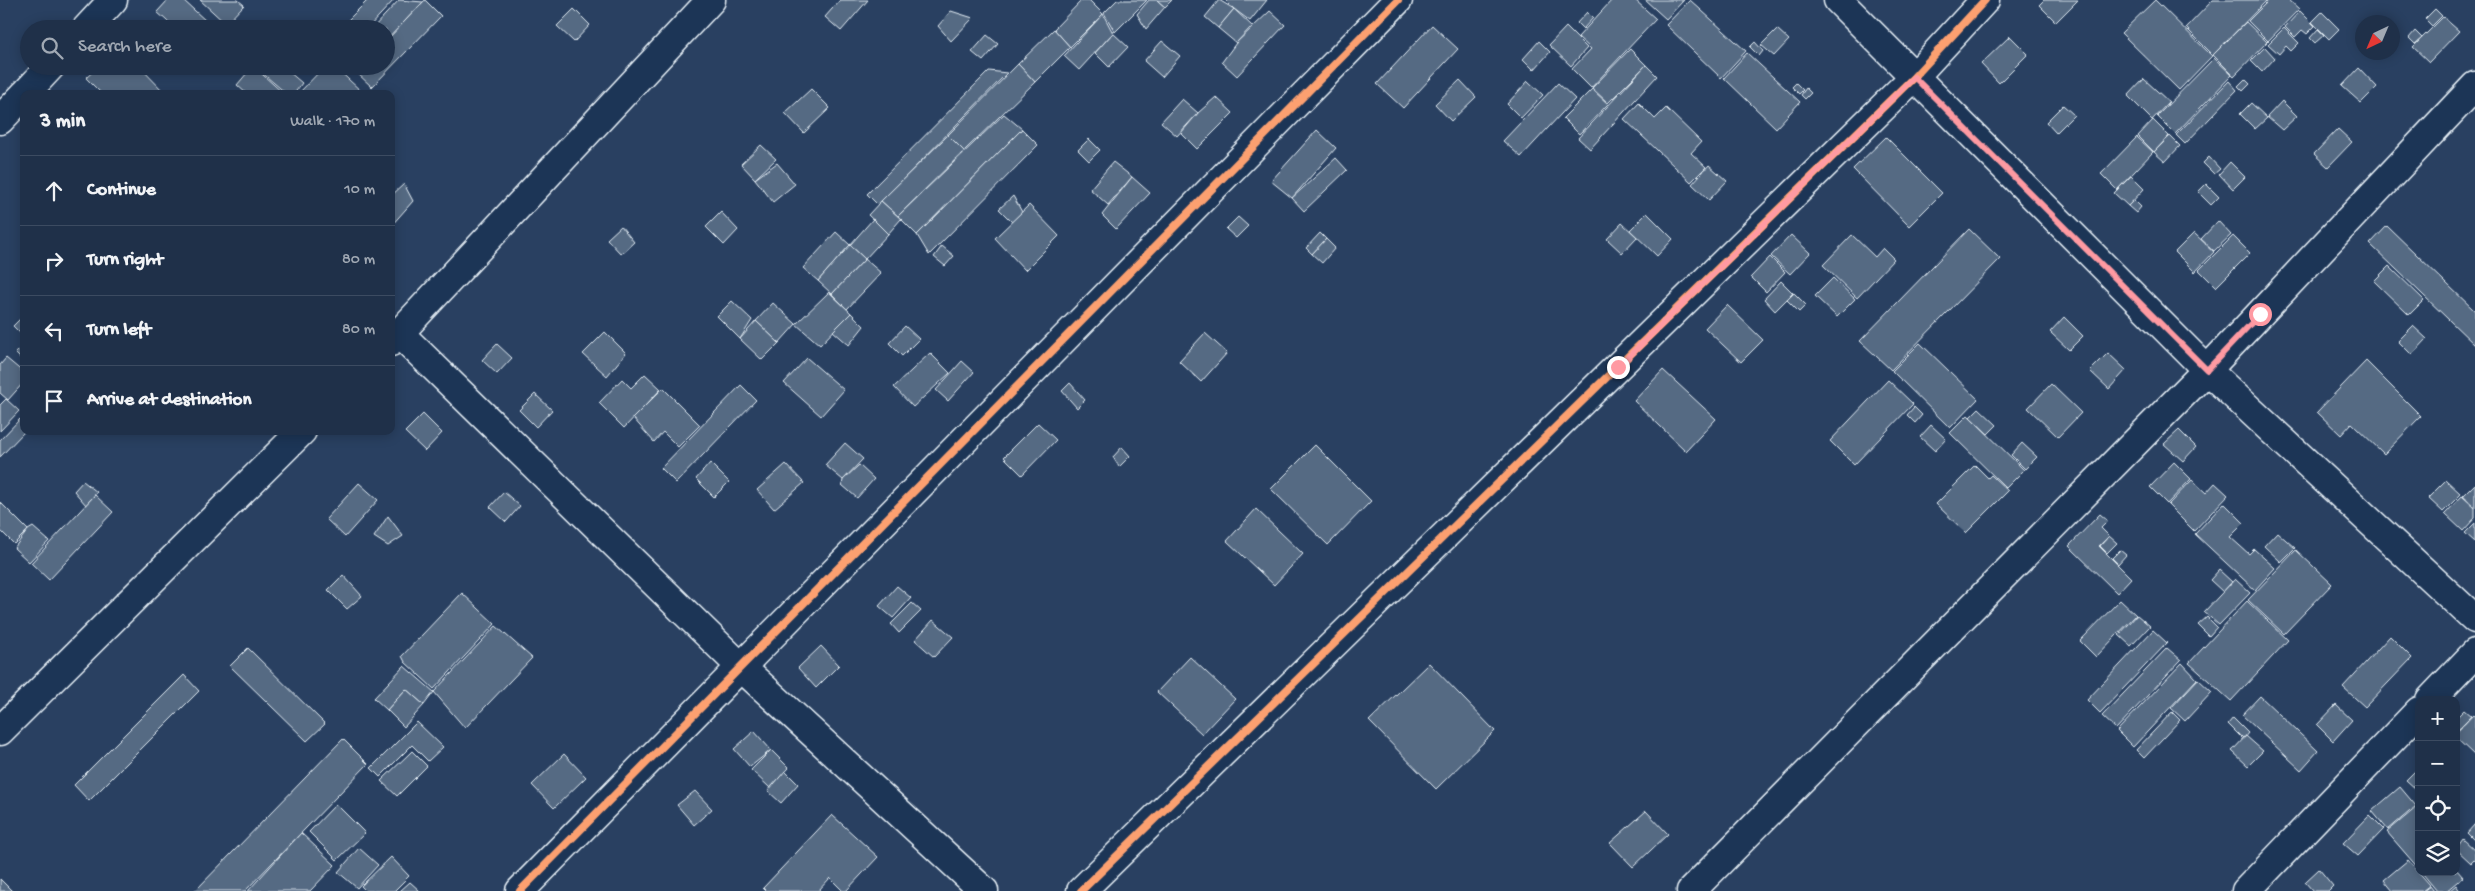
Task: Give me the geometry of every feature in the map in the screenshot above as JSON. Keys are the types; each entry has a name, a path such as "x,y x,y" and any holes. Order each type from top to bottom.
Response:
{"street":[{"path":"94,20 113,0"},
{"path":"711,0 396,338 741,667 984,891"},
{"path":"520,891 1398,0"},
{"path":"1838,0 2207,370 2475,619"},
{"path":"1082,891 1914,77 1985,0"},
{"path":"28,90 42,75"},
{"path":"1691,891 2207,370 2475,86"},
{"path":"0,120 20,98"},
{"path":"0,731 298,435"},
{"path":"2434,696 2475,653"},
{"path":"2246,891 2415,715"}],"building":[{"path":"168,0 183,0 205,20 166,20 157,12"},
{"path":"200,0 238,0 244,5 230,20 222,20"},
{"path":"368,0 394,0 375,20 348,20"},
{"path":"399,0 423,2 395,32 395,20 380,20"},
{"path":"425,0 441,16 395,63 395,32"},
{"path":"840,0 868,0 841,31 825,17"},
{"path":"1082,0 1089,0 1103,14 1070,47 1054,29"},
{"path":"1117,0 1147,0 1115,32 1104,13"},
{"path":"1149,0 1157,0 1165,7 1146,29 1137,14"},
{"path":"1157,0 1172,0 1165,7"},
{"path":"1219,0 1234,9 1218,28 1205,17"},
{"path":"1267,0 1250,21 1234,9 1226,1"},
{"path":"1612,0 1635,0 1656,19 1591,88 1572,69 1591,49 1578,37"},
{"path":"1645,0 1684,0 1666,19"},
{"path":"1690,0 1746,51 1721,78 1666,25"},
{"path":"2044,0 2078,0 2056,22 2039,5"},
{"path":"2155,0 2212,56 2179,90 2121,33"},
{"path":"2213,0 2267,0 2213,55 2186,28"},
{"path":"2269,0 2289,0 2299,9 2268,41 2248,21"},
{"path":"574,9 590,25 574,42 557,26"},
{"path":"1234,9 1252,26 1236,43 1218,28"},
{"path":"2435,9 2442,16 2432,26 2425,19"},
{"path":"951,11 973,18 951,41 938,26"},
{"path":"1270,11 1285,25 1237,76 1222,62 1236,43"},
{"path":"2300,11 2315,26 2307,34 2302,30 2295,37 2285,27"},
{"path":"1587,12 1593,18 1583,29 1577,23"},
{"path":"2322,12 2339,29 2329,39 2312,22"},
{"path":"1103,14 1113,33 1079,70 1064,56"},
{"path":"2443,17 2459,31 2429,62 2413,47"},
{"path":"2246,22 2267,42 2234,76 2213,55"},
{"path":"1432,25 1458,49 1403,108 1377,84"},
{"path":"1566,27 1587,48 1571,66 1549,45"},
{"path":"2284,28 2299,43 2291,51 2286,46 2279,54 2268,44"},
{"path":"1054,29 1070,47 1035,82 1018,64"},
{"path":"1777,29 1789,40 1774,56 1761,45"},
{"path":"2318,29 2324,35 2315,43 2310,38"},
{"path":"2415,31 2422,38 2415,44 2409,38"},
{"path":"1113,33 1128,47 1109,67 1095,53"},
{"path":"987,35 998,44 983,61 972,52"},
{"path":"2010,36 2028,54 1999,83 1981,64"},
{"path":"1162,41 1180,56 1162,77 1144,61"},
{"path":"1539,41 1550,52 1534,70 1523,59"},
{"path":"1755,42 1763,51 1759,56 1750,47"},
{"path":"2265,47 2275,58 2262,72 2251,61"},
{"path":"1630,49 1646,65 1608,103 1592,88"},
{"path":"1747,53 1800,102 1776,128 1724,78"},
{"path":"2214,58 2232,75 2175,134 2157,116"},
{"path":"1018,64 1035,82 964,151 948,135"},
{"path":"1646,65 1657,76 1590,149 1578,138"},
{"path":"2359,68 2377,87 2361,103 2342,86"},
{"path":"989,71 1007,73 878,205 867,194"},
{"path":"89,75 148,75 162,90 98,90 86,78"},
{"path":"245,75 263,75 280,90 243,90 237,85"},
{"path":"265,75 293,75 302,83 297,90 282,90"},
{"path":"316,75 344,75 360,90 302,90"},
{"path":"359,75 384,75 372,87"},
{"path":"2144,79 2169,102 2152,120 2128,96"},
{"path":"2245,79 2250,84 2243,91 2238,86"},
{"path":"1460,80 1476,97 1451,121 1435,104"},
{"path":"1528,81 1543,95 1521,118 1507,104"},
{"path":"2229,81 2237,90 2185,144 2176,135"},
{"path":"1558,83 1575,99 1521,157 1503,141"},
{"path":"1796,83 1803,90 1799,94 1792,87"},
{"path":"1806,88 1811,93 1805,99 1801,95"},
{"path":"811,89 830,108 804,133 785,113"},
{"path":"1592,89 1608,104 1579,134 1563,118"},
{"path":"1216,97 1233,113 1197,149 1181,133 1198,113"},
{"path":"1182,99 1198,113 1177,136 1161,122"},
{"path":"2282,101 2297,116 2282,130 2267,117"},
{"path":"1639,103 1655,119 1666,108 1701,142 1691,153 1706,167 1691,182 1624,119"},
{"path":"2251,103 2267,118 2255,129 2240,114"},
{"path":"2063,105 2074,115 2056,133 2046,122"},
{"path":"1004,114 1022,129 917,235 898,216"},
{"path":"2153,120 2169,136 2154,152 2138,136"},
{"path":"1022,129 1038,145 929,255 917,235"},
{"path":"2338,129 2352,142 2328,167 2314,154"},
{"path":"1317,130 1336,148 1292,198 1271,181"},
{"path":"948,135 964,151 898,216 881,201"},
{"path":"2170,136 2180,146 2165,162 2154,152"},
{"path":"1886,137 1942,193 1909,226 1853,169"},
{"path":"2137,137 2153,152 2117,190 2101,174"},
{"path":"1089,139 1100,150 1089,161 1078,150"},
{"path":"761,145 776,159 755,179 741,164"},
{"path":"2209,157 2220,169 2214,174 2203,163"},
{"path":"1336,158 1347,170 1304,211 1292,198"},
{"path":"1113,162 1132,177 1108,205 1090,189"},
{"path":"2230,162 2245,177 2233,189 2219,174"},
{"path":"777,163 795,184 773,202 755,179"},
{"path":"1709,165 1727,181 1709,200 1692,184"},
{"path":"2131,176 2144,189 2128,206 2114,193"},
{"path":"1132,177 1150,193 1116,229 1102,215"},
{"path":"404,184 413,201 395,221 395,192"},
{"path":"2206,184 2219,197 2211,205 2198,192"},
{"path":"1013,196 1022,212 1012,222 999,209"},
{"path":"2134,200 2141,207 2136,213 2128,206"},
{"path":"881,201 901,219 888,234 868,215"},
{"path":"1029,205 1059,236 1025,270 995,238"},
{"path":"721,212 738,230 724,245 706,227"},
{"path":"1647,213 1673,239 1657,256 1630,230"},
{"path":"1238,217 1248,226 1236,238 1226,229"},
{"path":"873,219 888,234 865,259 850,245"},
{"path":"2218,221 2231,235 2214,251 2201,239"},
{"path":"1622,223 1637,237 1622,253 1607,239"},
{"path":"621,226 634,242 621,254 607,239"},
{"path":"2387,226 2475,311 2475,345 2370,244"},
{"path":"1969,229 2000,259 1891,370 1860,341"},
{"path":"836,232 850,245 818,281 803,268"},
{"path":"1320,233 1326,239 1312,254 1306,248"},
{"path":"2194,233 2214,252 2195,272 2175,252"},
{"path":"1791,235 1810,253 1790,274 1771,256"},
{"path":"1852,235 1875,257 1883,248 1894,259 1857,298 1823,265"},
{"path":"2233,236 2250,253 2216,287 2199,270"},
{"path":"1326,239 1335,248 1322,263 1312,254"},
{"path":"850,245 865,259 832,294 818,281"},
{"path":"942,246 954,256 945,266 934,257"},
{"path":"1770,257 1785,272 1766,292 1751,277"},
{"path":"865,259 881,273 847,309 832,294"},
{"path":"2389,266 2424,300 2409,315 2374,281"},
{"path":"1833,278 1855,299 1837,317 1815,296"},
{"path":"1781,281 1793,293 1775,311 1764,299"},
{"path":"829,292 851,313 820,345 796,324"},
{"path":"1794,293 1806,305 1799,312 1787,300"},
{"path":"732,301 752,320 740,339 717,316"},
{"path":"773,303 796,324 779,343 756,321"},
{"path":"1727,305 1763,340 1741,362 1705,328"},
{"path":"851,313 864,326 849,345 833,331"},
{"path":"2064,317 2083,336 2069,350 2050,332"},
{"path":"20,319 20,333 13,326"},
{"path":"756,321 779,343 762,360 740,339"},
{"path":"905,326 919,339 902,356 889,343"},
{"path":"2413,326 2427,339 2412,355 2398,341"},
{"path":"605,332 626,353 607,376 583,354"},
{"path":"1205,333 1227,353 1201,382 1179,361"},
{"path":"1920,343 1978,399 1950,428 1892,371"},
{"path":"497,344 512,358 497,374 482,360"},
{"path":"20,348 20,358 15,353"},
{"path":"930,353 950,373 913,407 894,387"},
{"path":"2108,353 2126,370 2109,389 2090,371"},
{"path":"6,358 20,370 20,386 8,400 0,393 0,365"},
{"path":"807,358 844,390 821,416 784,383"},
{"path":"962,361 974,372 948,401 936,390"},
{"path":"2366,361 2421,416 2384,454 2352,423 2341,435 2317,412"},
{"path":"1663,370 1716,419 1686,451 1634,401"},
{"path":"645,374 661,389 624,428 599,403 622,379 631,388"},
{"path":"1888,380 1913,404 1854,465 1830,441"},
{"path":"1070,383 1085,400 1077,408 1062,391"},
{"path":"2051,384 2081,413 2058,437 2028,408"},
{"path":"741,385 756,400 676,483 661,468"},
{"path":"663,388 700,425 678,447 663,432 654,442 633,418"},
{"path":"535,394 552,410 536,427 519,410"},
{"path":"6,399 19,411 0,431 0,405"},
{"path":"1914,407 1922,415 1915,423 1907,415"},
{"path":"1979,408 1997,425 1988,434 1970,417"},
{"path":"423,414 442,433 425,451 405,432"},
{"path":"1968,415 2024,470 2006,488 1950,433"},
{"path":"20,419 21,435 0,457 0,440"},
{"path":"1038,423 1056,440 1022,475 1004,457"},
{"path":"1931,425 1946,439 1935,451 1920,437"},
{"path":"2179,430 2196,447 2183,461 2164,444"},
{"path":"845,443 863,459 843,480 825,465"},
{"path":"2022,443 2037,457 2025,469 2011,455"},
{"path":"1315,445 1371,501 1328,545 1271,489"},
{"path":"1122,447 1130,456 1119,467 1113,457"},
{"path":"2174,462 2191,479 2167,504 2150,487"},
{"path":"710,463 729,482 714,497 696,479"},
{"path":"786,464 804,483 774,509 757,490"},
{"path":"859,465 874,479 857,498 842,485 843,480"},
{"path":"1975,465 1988,478 1991,475 2008,491 1966,533 1936,504"},
{"path":"2192,480 2206,493 2215,483 2228,495 2194,531 2168,505"},
{"path":"2446,480 2461,494 2443,512 2428,498"},
{"path":"83,481 97,492 86,505 74,491"},
{"path":"359,483 378,500 345,537 326,519"},
{"path":"2475,484 2475,507 2463,496"},
{"path":"504,492 520,506 506,522 490,507"},
{"path":"95,495 113,512 49,580 31,563"},
{"path":"2462,496 2475,508 2475,518 2463,531 2445,514"},
{"path":"0,502 28,530 14,544 0,530"},
{"path":"2224,503 2244,523 2230,537 2249,554 2254,549 2275,568 2255,590 2195,534"},
{"path":"1256,509 1303,554 1274,585 1227,541"},
{"path":"2100,514 2108,521 2101,528 2109,536 2099,546 2131,578 2117,593 2069,546"},
{"path":"388,516 403,536 388,546 374,537"},
{"path":"2475,523 2475,542 2465,533"},
{"path":"33,527 49,541 29,562 14,548 28,530"},
{"path":"2277,532 2295,548 2281,562 2264,546"},
{"path":"2109,536 2117,543 2107,553 2100,546"},
{"path":"2120,550 2126,555 2118,564 2112,558"},
{"path":"2296,550 2332,584 2284,634 2248,600"},
{"path":"2219,570 2232,582 2223,592 2210,580"},
{"path":"343,575 362,596 347,609 328,590"},
{"path":"2235,579 2250,593 2219,625 2204,612"},
{"path":"897,586 911,598 893,618 879,606"},
{"path":"462,593 495,624 434,689 405,662 402,656"},
{"path":"2120,600 2136,615 2096,657 2080,641"},
{"path":"2247,601 2288,640 2231,701 2189,663"},
{"path":"912,603 921,611 899,633 891,624"},
{"path":"2137,615 2150,626 2131,646 2119,635"},
{"path":"2207,617 2217,627 2209,636 2198,625"},
{"path":"933,620 953,637 934,657 915,640"},
{"path":"496,626 532,658 465,728 434,692"},
{"path":"2153,630 2167,643 2100,713 2087,700"},
{"path":"2390,636 2412,658 2365,707 2343,687"},
{"path":"821,646 839,665 816,688 798,668"},
{"path":"248,648 325,724 307,741 230,666"},
{"path":"2167,648 2181,660 2116,729 2102,716"},
{"path":"1190,657 1235,699 1202,734 1157,692"},
{"path":"1429,663 1495,731 1436,789 1369,721"},
{"path":"2182,663 2197,679 2133,747 2117,731"},
{"path":"404,666 434,692 424,705 406,689 387,710 374,698"},
{"path":"184,675 199,691 89,801 74,785"},
{"path":"2198,679 2212,692 2185,721 2171,708"},
{"path":"406,689 424,705 404,727 387,710"},
{"path":"2260,696 2318,751 2301,770 2242,715"},
{"path":"2336,705 2352,720 2333,741 2317,725"},
{"path":"2464,710 2471,716 2460,727 2460,714"},
{"path":"2172,712 2180,720 2144,758 2136,750"},
{"path":"2473,715 2475,717 2475,756 2460,742 2460,729"},
{"path":"2233,718 2248,733 2243,739 2228,724"},
{"path":"417,722 443,747 428,761 412,745 380,777 371,768"},
{"path":"754,731 771,750 750,767 734,749"},
{"path":"2246,736 2263,751 2248,766 2232,751"},
{"path":"343,739 368,764 245,891 195,891"},
{"path":"771,750 789,768 770,788 751,770"},
{"path":"412,751 427,766 397,796 381,781"},
{"path":"564,754 586,777 554,808 532,785"},
{"path":"785,771 798,784 781,803 768,791"},
{"path":"2415,771 2415,788 2406,780"},
{"path":"2400,787 2415,805 2388,830 2372,811"},
{"path":"695,791 712,809 694,825 677,805"},
{"path":"336,804 365,833 337,860 309,832"},
{"path":"2415,809 2415,864 2387,832"},
{"path":"1646,811 1668,834 1633,867 1610,843"},
{"path":"832,815 878,857 846,891 843,891 830,878 818,891 766,891 763,888"},
{"path":"2370,815 2384,829 2358,856 2343,843"},
{"path":"2475,824 2475,841 2467,833"},
{"path":"301,833 335,865 310,891 248,891"},
{"path":"2463,839 2475,850 2475,859 2471,863 2460,853 2460,843"},
{"path":"359,848 378,865 357,888 338,872"},
{"path":"391,857 409,876 394,891 366,891 361,886"},
{"path":"2408,860 2415,868 2415,876 2422,876 2430,885 2422,891 2393,891 2384,880"},
{"path":"2319,869 2333,886 2328,891 2313,891 2305,882"},
{"path":"2460,874 2463,877 2446,891 2437,891 2425,876 2460,876"},
{"path":"0,879 12,891 0,891"},
{"path":"410,882 420,891 400,891"},
{"path":"2456,885 2460,891 2449,891"},
{"path":"2430,886 2434,891 2423,891"}],"cycle path":[{"path":"520,891 1398,0"},
{"path":"1081,891 1914,77 1985,0"}],"route":[{"path":"1618,367 1914,77 2207,370 2260,314"}]}
